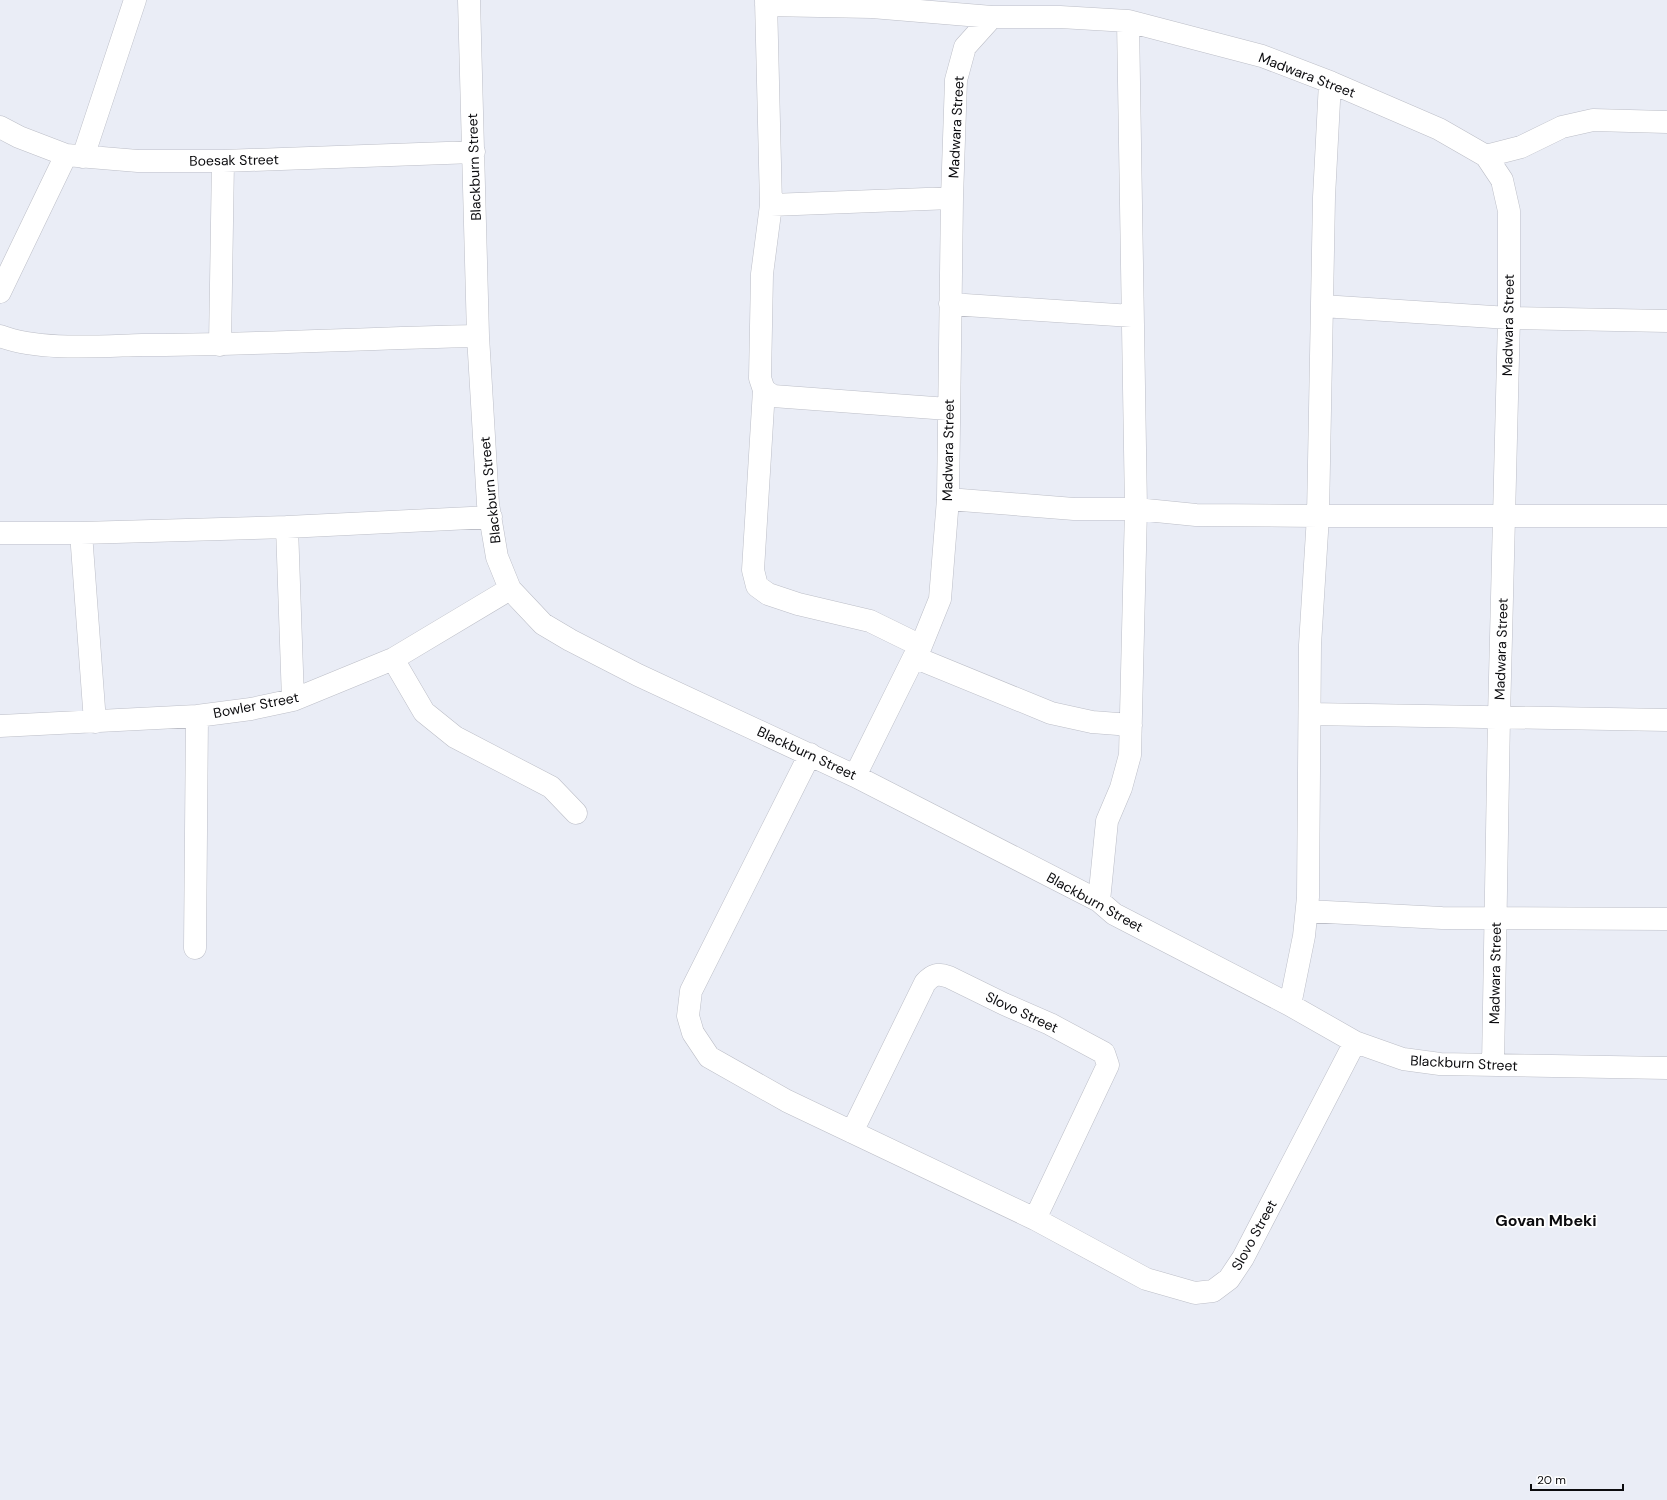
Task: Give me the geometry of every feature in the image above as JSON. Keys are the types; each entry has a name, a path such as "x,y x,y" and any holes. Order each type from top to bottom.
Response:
{"street":[{"path":"0,292 74,156 134,0"},
{"name":"Blackburn Street","path":"469,0 478,336 491,517 497,557 510,590 543,624 570,640 638,675 855,776 1099,901 1114,914 1290,1005 1356,1042 1403,1059 1440,1064 1667,1068"},
{"path":"992,17 872,7 766,2 771,205 762,274 760,378 764,390 752,570 757,586 768,594 798,604 870,621 917,651 1051,713 1092,722 1131,725"},
{"name":"Madwara Street","path":"855,776 917,651 940,599 948,500 948,409 952,198 956,80 966,47 992,17 1128,21 1262,56 1330,82 1439,129 1486,156 1502,180 1509,211 1509,318 1499,717 1493,1065"},
{"path":"1099,901 1107,821 1121,788 1130,755 1131,725 1136,510 1128,21"},
{"path":"1290,1005 1307,911 1310,645 1318,516 1324,197 1330,82"},
{"path":"1486,156 1521,147 1562,127 1593,120 1667,122"},
{"name":"Boesak Street","path":"0,127 19,137 74,156 138,161 223,161 474,152"},
{"path":"220,345 223,161"},
{"path":"771,205 952,198"},
{"path":"950,304 1132,316"},
{"path":"1322,306 1509,318 1667,321"},
{"path":"0,336 10,340 59,346 220,345 478,336"},
{"path":"764,390 773,396 948,409"},
{"path":"948,500 1074,509 1136,510 1196,514 1318,516 1667,516"},
{"path":"0,533 81,533 287,527 491,517"},
{"path":"287,527 293,700"},
{"path":"81,533 95,722"},
{"name":"Bowler Street","path":"0,726 197,716 251,709 293,700 393,659 510,590"},
{"path":"393,659 424,712 455,737 551,787 576,813"},
{"path":"1310,714 1667,720"},
{"path":"195,948 197,716"},
{"name":"Slovo Street","path":"810,754 691,991 688,1016 693,1033 709,1057 787,1101 1035,1219 1146,1279 1195,1293 1213,1291 1228,1279 1244,1258 1356,1042"},
{"path":"1307,911 1442,918 1496,917 1667,919"},
{"name":"Slovo Street","path":"852,1132 925,983 930,977 940,974 949,977 1004,1004 1050,1024 1104,1053 1108,1065 1035,1219"}],"district":[{"name":"Govan Mbeki","path":"1546,1220"}]}
